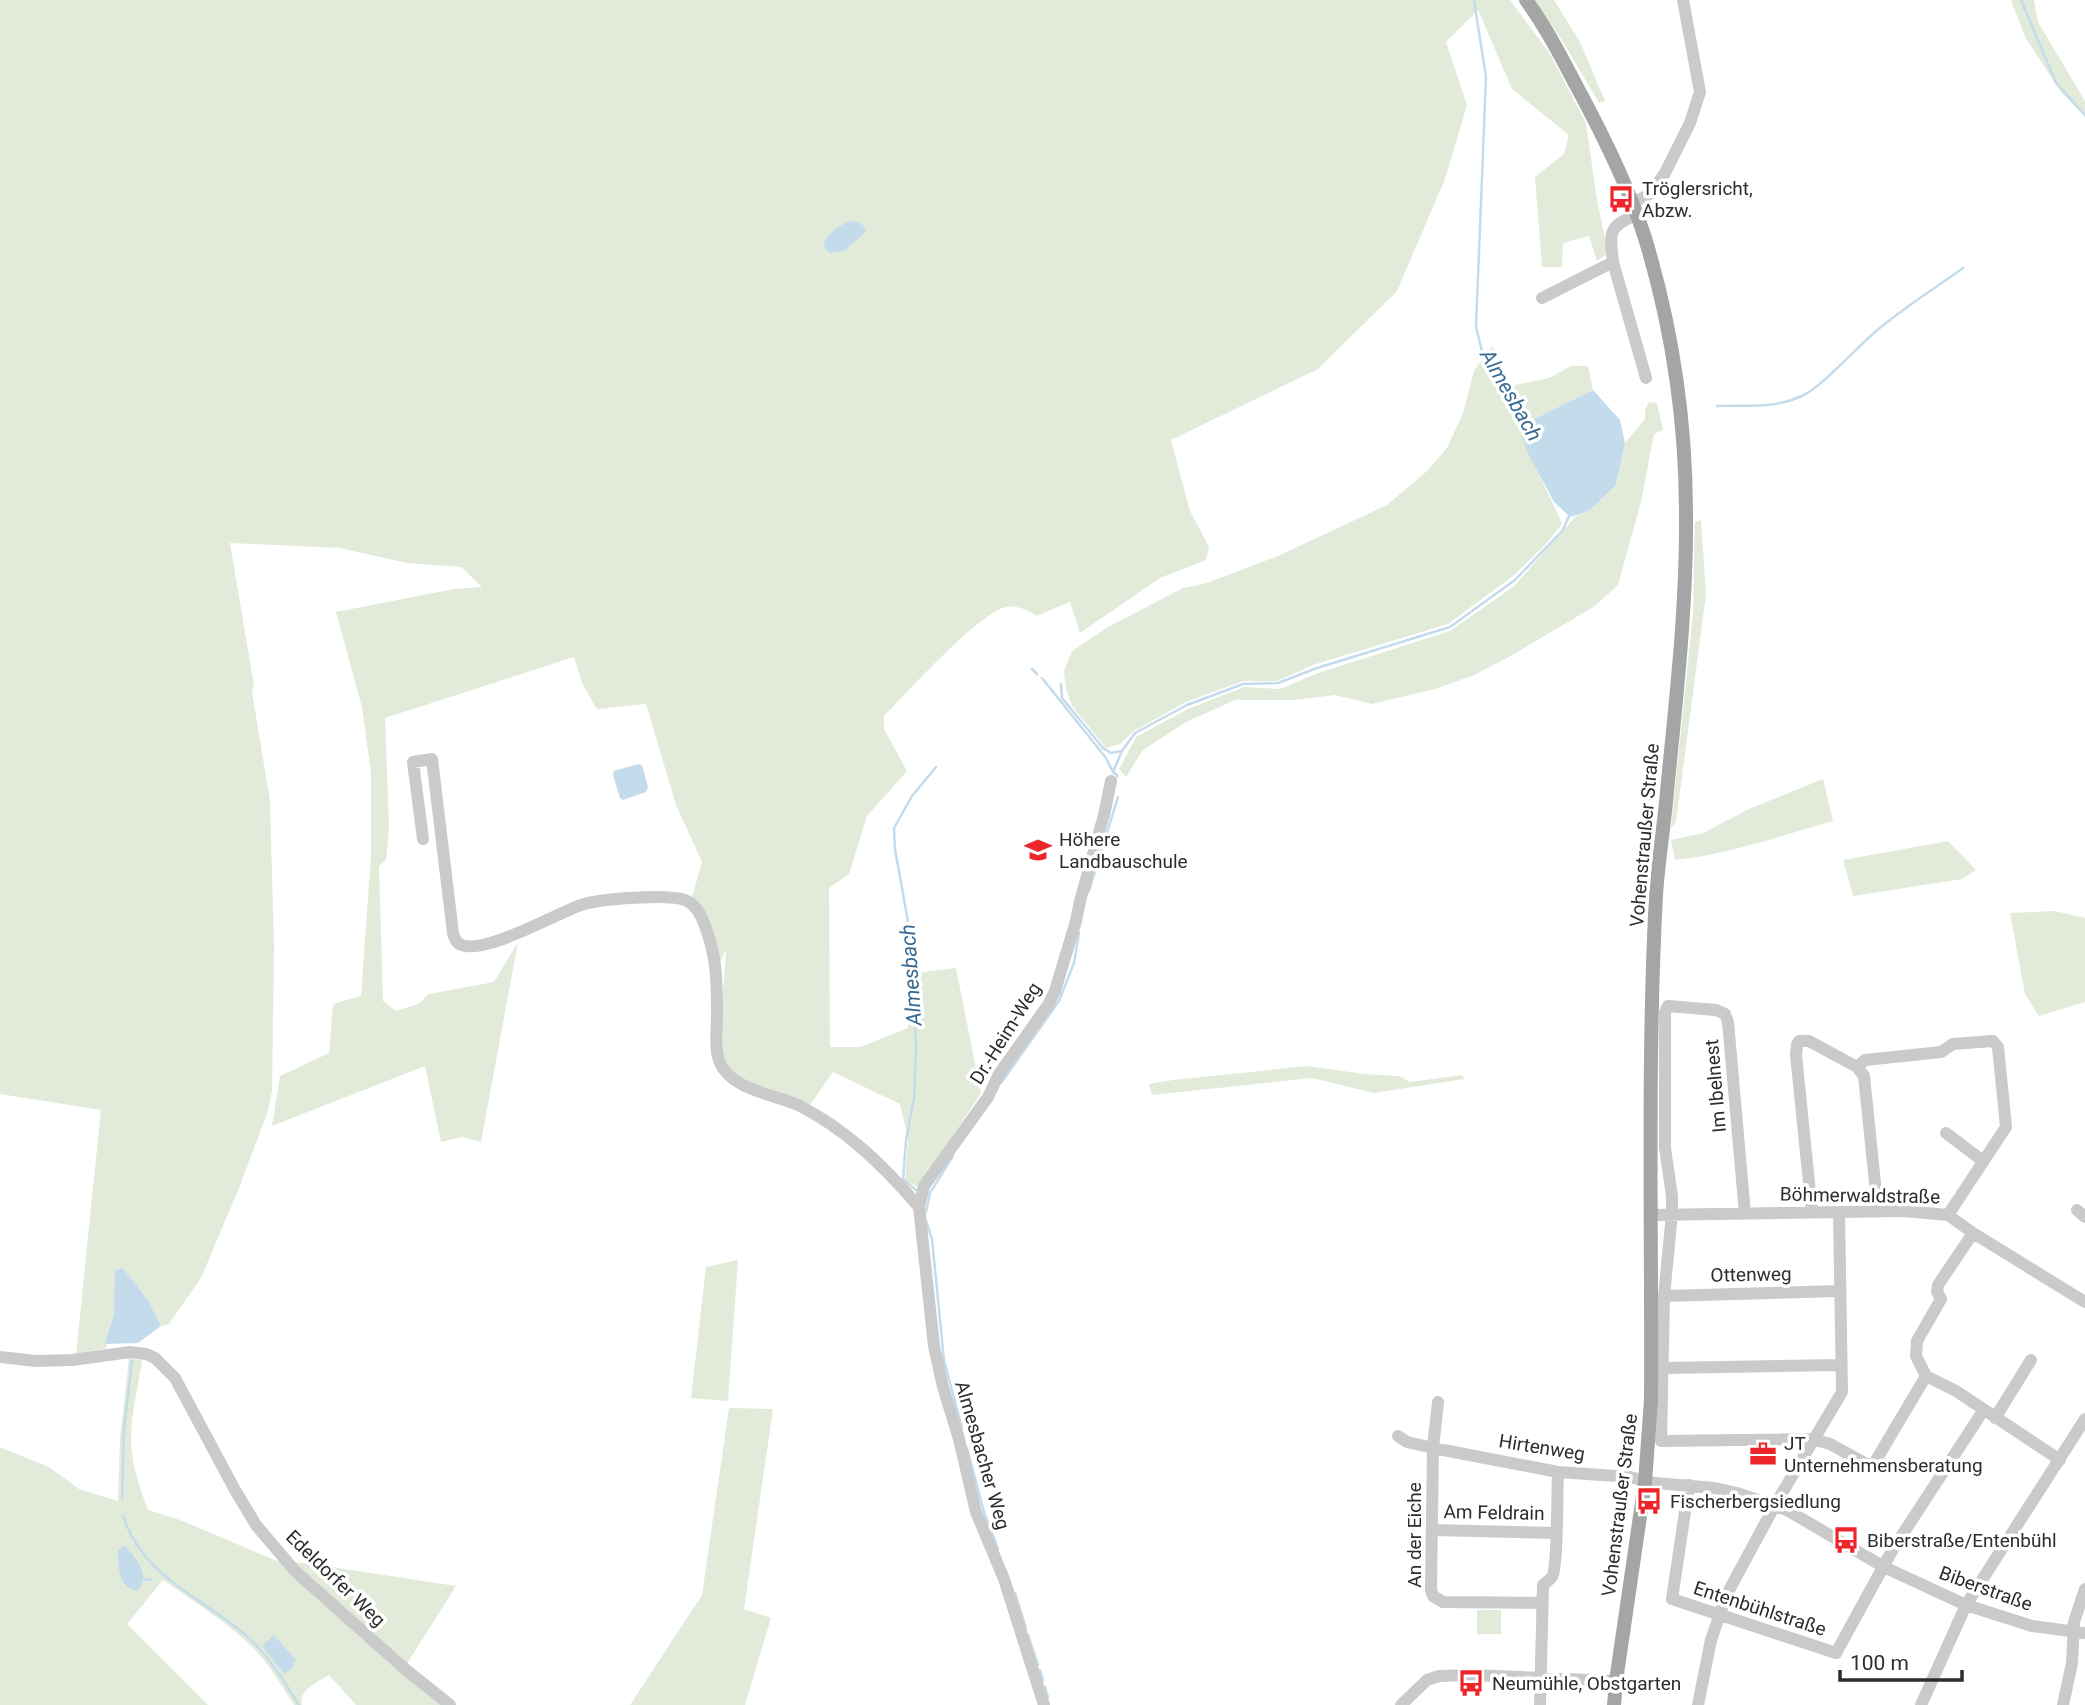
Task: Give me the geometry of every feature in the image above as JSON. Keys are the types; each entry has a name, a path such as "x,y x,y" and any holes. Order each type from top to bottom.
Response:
{"main road":[{"name":"Vohenstraußer Straße","path":"1525,0 1559,53 1595,120 1644,237 1668,330 1684,448 1686,516 1678,671 1656,888 1651,984 1651,1400 1645,1482 1614,1705"}],"street":[{"path":"1646,378 1613,262 1611,245 1614,228 1650,194 1665,173 1690,124 1700,92 1683,0"},
{"path":"1542,298 1613,262"},
{"path":"424,839 413,762 432,759 453,933 457,942 463,946 487,945 584,904 660,897 687,901 695,907 704,921 716,962 718,1054 726,1071 743,1084 795,1104 832,1125 877,1161 919,1207"},
{"name":"Dr.-Heim-Weg","path":"919,1207 924,1186 988,1097 999,1074 1055,991 1076,921 1111,781"},
{"name":"Im Ibelnest","path":"1668,1006 1716,1010 1725,1014 1728,1022 1745,1213"},
{"name":"Vohenstraußer Straße","path":"1668,1006 1665,1012 1665,1148 1672,1214 1664,1296 1661,1441 1813,1439"},
{"path":"1812,1212 1796,1055 1799,1041 1809,1041 1857,1067 1864,1076 1878,1212"},
{"path":"1857,1067 1865,1060 1941,1052 1953,1044 1993,1041 1998,1047 2006,1127 1948,1215"},
{"path":"1946,1133 1983,1161"},
{"name":"Almesbacher Weg","path":"919,1207 934,1346 943,1387 959,1439 976,1512 1004,1579 1044,1705"},
{"name":"Böhmerwaldstraße","path":"1652,1214 1904,1211 1948,1215 2085,1302"},
{"path":"1698,1705 1705,1662 1727,1594 1775,1505 1842,1392 1839,1212"},
{"path":"1973,1233 1938,1285 1937,1292 1941,1299 1917,1341 1916,1356 1926,1376 1956,1391 2060,1460"},
{"name":"Ottenweg","path":"1664,1296 1839,1292"},
{"name":"Edeldorfer Weg","path":"0,1357 36,1361 72,1360 130,1352 150,1355 165,1366 175,1378 234,1490 256,1525 295,1571 405,1669 450,1705"},
{"path":"1995,1418 2031,1360"},
{"path":"1663,1368 1840,1364"},
{"path":"1813,1439 1830,1444 1872,1467 1926,1376"},
{"path":"1433,1448 1438,1402"},
{"name":"Entenbühlstraße","path":"1689,1485 1672,1599 1836,1653 1884,1567 1983,1410"},
{"path":"1921,1705 1966,1605 2085,1419"},
{"name":"Hirtenweg","path":"1398,1436 1407,1442 1433,1448 1558,1472 1630,1477 1645,1482"},
{"name":"An der Eiche","path":"1433,1448 1431,1590 1437,1599 1443,1602 1542,1602"},
{"path":"1541,1705 1542,1602 1544,1585 1553,1576 1556,1560 1558,1472"},
{"name":"Biberstraße","path":"1645,1482 1689,1485 1737,1493 1775,1505 1884,1567 1966,1605 2032,1626 2079,1633"},
{"name":"Am Feldrain","path":"1432,1530 1555,1533"},
{"path":"2063,1705 2079,1633 2077,1611 2085,1590"},
{"path":"1401,1705 1427,1680 1439,1676 1616,1681"}],"green space":[{"path":"0,0 1510,0 1550,54 1586,123 1608,253 1597,261 1589,236 1563,243 1562,267 1542,267 1535,177 1564,154 1569,135 1512,89 1478,10 1446,42 1467,105 1445,179 1397,291 1318,369 1171,440 1190,511 1209,547 1206,560 1160,578 1080,633 1070,602 1037,616 1014,607 1006,607 993,613 961,638 884,716 884,729 907,771 867,816 849,874 829,888 830,1047 860,1047 908,1028 907,974 956,968 981,1093 919,1188 905,1180 908,1138 900,1104 833,1072 810,1105 739,1078 725,1065 719,1047 726,950 714,975 707,934 691,901 702,862 676,805 646,704 597,709 582,683 574,657 385,718 389,828 386,860 379,866 383,1001 396,1011 418,1004 429,994 494,982 518,942 481,1142 462,1137 441,1142 425,1066 272,1126 280,1076 329,1053 333,1004 361,996 371,856 371,773 362,707 336,612 454,589 482,587 461,567 407,563 340,548 230,543 270,801 274,947 272,1091 268,1111 239,1188 201,1278 168,1325 161,1326 148,1300 123,1268 116,1270 114,1314 106,1339 107,1348 76,1354 101,1110 0,1094"},
{"path":"1534,0 1554,0 1580,42 1605,101 1599,103 1562,40"},
{"path":"2011,0 2034,0 2038,22 2085,101 2085,117 2061,92 2025,37"},
{"path":"1492,346 1511,386 1549,378 1571,366 1588,366 1593,390 1530,421 1522,437 1562,524 1545,545 1513,576 1448,624 1316,664 1277,681 1243,681 1186,702 1134,731 1120,744 1106,748 1072,706 1066,689 1064,671 1072,651 1108,627 1183,588 1204,584 1278,556 1387,505 1427,471 1447,448 1463,413 1474,371"},
{"path":"1649,402 1657,403 1663,430 1654,434 1641,502 1618,585 1595,606 1509,657 1474,675 1435,689 1372,704 1335,695 1293,700 1235,700 1186,722 1143,750 1126,777 1119,769 1136,737 1188,709 1244,687 1280,689 1318,673 1450,631 1514,586 1576,516 1589,511 1616,485 1625,443 1645,419"},
{"path":"1701,520 1706,594 1676,822 1671,828 1693,613 1695,522"},
{"path":"1823,779 1833,821 1735,849 1675,860 1671,840 1703,833 1749,809"},
{"path":"1948,841 1976,870 1962,879 1853,896 1843,860"},
{"path":"2055,911 2085,918 2085,1002 2039,1016 2025,994 2010,913"},
{"path":"1307,1066 1399,1076 1410,1082 1462,1075 1465,1079 1374,1093 1312,1078 1152,1095 1149,1084 1173,1080"},
{"path":"738,1260 728,1401 691,1398 706,1267"},
{"path":"129,1358 142,1361 133,1413 131,1445 137,1478 148,1510 180,1520 277,1561 456,1586 403,1670 443,1705 356,1705 329,1675 306,1691 302,1705 294,1705 267,1665 248,1643 163,1580 127,1624 208,1705 0,1705 0,1447 49,1467 79,1489 118,1501 120,1439"},
{"path":"729,1408 773,1409 744,1609 771,1618 745,1705 630,1705 702,1595"},
{"path":"1477,1610 1501,1610 1501,1634 1477,1634"}],"water":[{"path":"856,221 863,225 866,232 844,251 830,253 823,246 828,236 836,229 845,223"},
{"path":"1593,390 1620,420 1625,443 1616,485 1589,511 1570,517 1554,502 1528,454 1522,437 1530,421"},
{"path":"642,765 648,787 646,792 623,800 620,798 614,771"},
{"path":"123,1268 148,1300 161,1326 138,1343 106,1344 114,1314 115,1270"},
{"path":"124,1545 143,1573 137,1591 126,1585 120,1576 118,1551"},
{"path":"274,1635 296,1660 284,1674 262,1646"}],"waterway":[{"name":"Almesbach","path":"1474,0 1486,77 1476,327 1482,351 1531,422"},
{"path":"2021,0 2056,83 2085,115"},
{"path":"1717,406 1771,405 1802,396 1829,376 1886,323 1963,268"},
{"name":"Almesbach","path":"1117,777 1113,772 1122,751 1135,733 1187,705 1243,684 1278,683 1317,668 1450,627 1515,580 1563,530 1569,516"},
{"name":"Almesbach","path":"1032,669 1037,674"},
{"name":"Almesbach","path":"1042,678 1106,758 1113,772"},
{"name":"Almesbach","path":"1061,684 1062,698 1103,748 1111,753 1122,751"},
{"name":"Almesbach","path":"916,1190 903,1179 906,1141 914,1098 916,1048 912,944 895,849 894,828 912,796 936,767"},
{"path":"1089,891 1118,797"},
{"path":"1001,1083 1059,1001 1074,963 1079,933"},
{"name":"Almesbach","path":"926,1212 930,1193 953,1156"},
{"name":"Almesbach","path":"926,1221 932,1239 944,1360 962,1428"},
{"path":"122,1499 124,1429 132,1361"},
{"name":"Almesbach","path":"967,1448 984,1512 998,1549"},
{"path":"123,1515 132,1537 145,1556 160,1572 251,1640 271,1663 299,1705"},
{"path":"144,1579 152,1580"},
{"name":"Almesbach","path":"1015,1593 1026,1628"},
{"name":"Almesbach","path":"1028,1635 1038,1665"},
{"name":"Almesbach","path":"1040,1670 1043,1680"},
{"name":"Almesbach","path":"1045,1687 1048,1697"}],"place":[{"name":"Tröglersricht, Abzw.","path":"1621,199"},
{"name":"Höhere Landbauschule","path":"1038,850"},
{"name":"JT Unternehmensberatung","path":"1763,1454"},
{"name":"Fischerbergsiedlung","path":"1649,1501"},
{"name":"Biberstraße/Entenbühl","path":"1846,1540"},
{"name":"Neumühle, Obstgarten","path":"1471,1683"}]}
